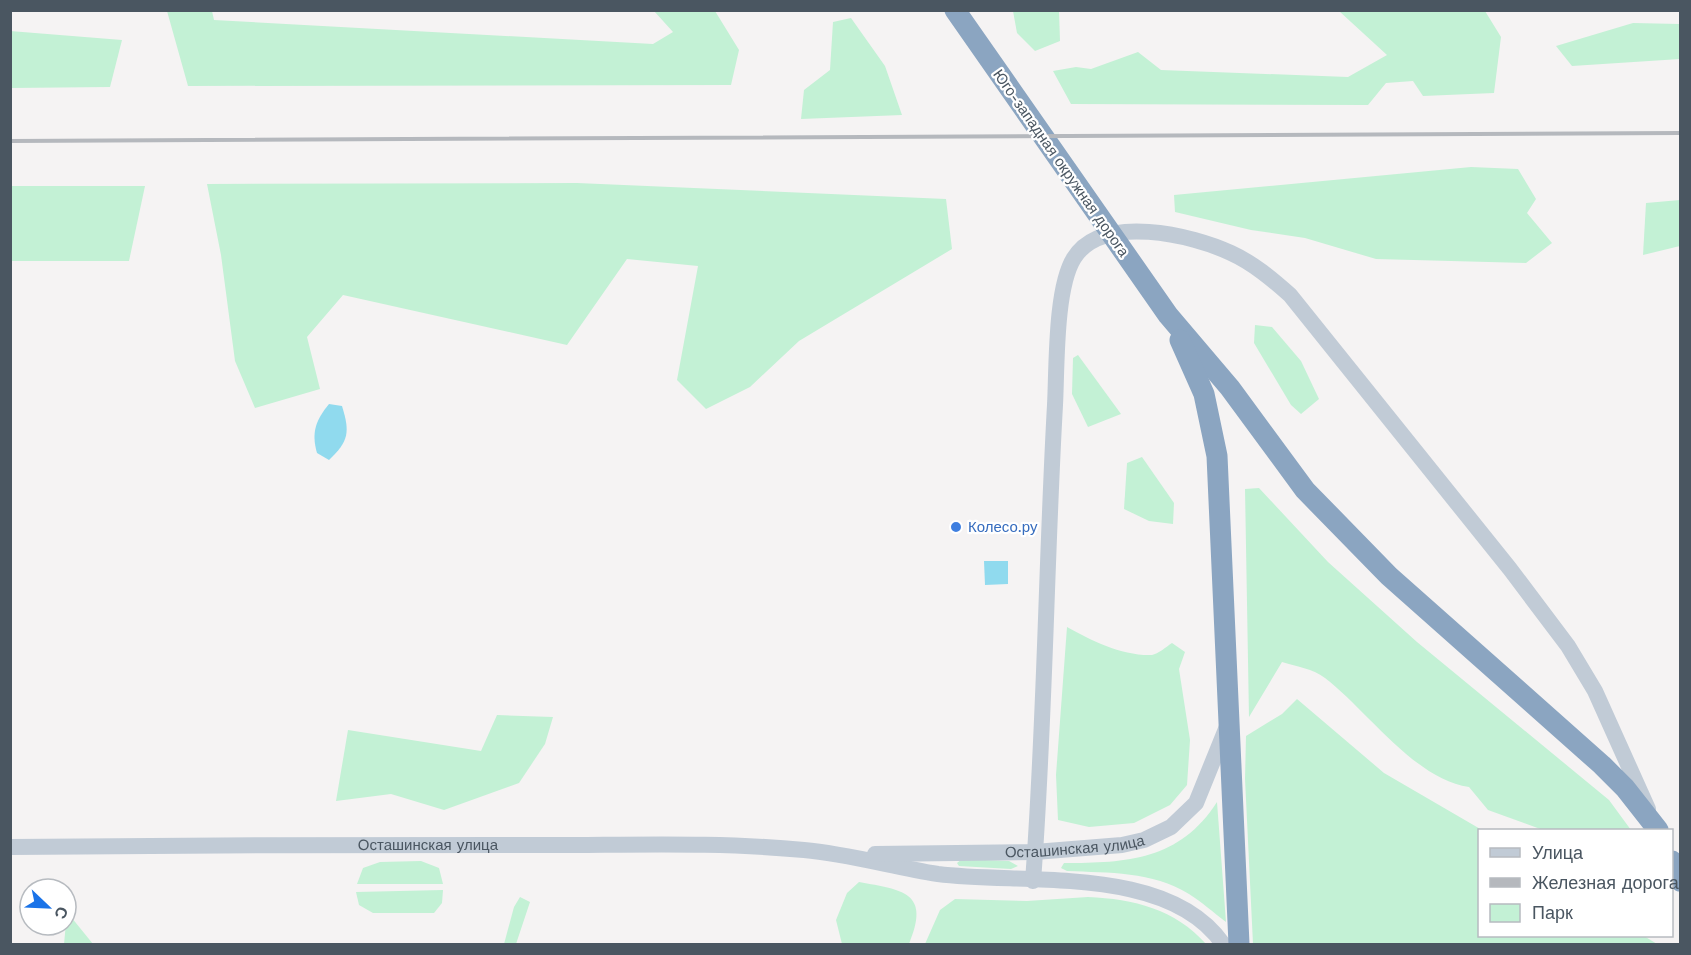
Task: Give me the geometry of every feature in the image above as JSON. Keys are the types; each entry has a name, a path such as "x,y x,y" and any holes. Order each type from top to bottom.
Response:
{"highway":[{"name":"Юго-западная окружная дорога","path":"955,10 1168,315"},
{"path":"1168,315 1204,394 1213,428 1217,456 1231,718 1231,803 1239,945"},
{"path":"1168,315 1230,388 1305,490 1335,523 1415,600 1602,765 1625,788 1656,829"},
{"path":"1673,865 1680,881"}],"street":[{"path":"1033,881 1059,340 1068,270 1084,247 1104,237 1144,232 1190,238 1231,253 1271,278 1308,316 1510,569 1568,646 1595,691 1657,829"},
{"name":"Осташинская улица","path":"847,855 940,851 1035,852 1122,845 1144,840 1171,827 1196,803 1231,718"},
{"name":"Осташинская улица","path":"10,847 311,844 769,847 847,855 938,874 1123,887 1157,896 1197,918 1223,945"},
{"path":"938,874 940,851"}],"green space":[{"path":"167,11 212,11 214,20 653,44 673,32 654,11 715,11 739,50 731,85 188,86"},
{"path":"1013,11 1059,11 1060,41 1035,51 1017,33"},
{"path":"1339,11 1485,11 1501,37 1494,93 1423,96 1413,81 1386,83 1368,105 1071,104 1053,71 1076,67 1091,69 1138,52 1161,70 1348,77 1387,55"},
{"path":"851,18 885,66 902,115 801,119 804,90 830,70 833,22"},
{"path":"1633,23 1680,24 1680,59 1572,66 1556,46"},
{"path":"10,31 122,40 110,87 11,88"},
{"path":"1471,167 1518,169 1536,199 1527,213 1552,243 1526,263 1376,259 1305,238 1251,230 1175,212 1174,195"},
{"path":"577,183 946,199 952,249 799,341 750,387 706,409 677,380 698,266 627,259 567,345 343,295 307,337 320,389 255,408 235,361 221,255 207,184"},
{"path":"11,186 145,186 129,261 11,261"},
{"path":"1680,200 1680,246 1643,255 1646,203"},
{"path":"1255,325 1272,327 1301,361 1319,399 1301,414 1291,405 1254,343"},
{"path":"1078,355 1121,414 1088,427 1072,394 1073,358"},
{"path":"1142,457 1174,503 1173,524 1149,521 1124,509 1127,463"},
{"path":"1259,488 1328,562 1417,642 1609,800 1630,829 1540,829 1488,810 1469,787 1449,781 1429,771 1392,742 1325,678 1304,668 1282,662 1249,717 1245,489"},
{"path":"1067,627 1097,642 1130,653 1152,655 1172,643 1185,652 1179,669 1190,740 1187,785 1170,805 1134,823 1089,827 1058,820 1056,775"},
{"path":"1297,699 1384,773 1480,829 1478,829 1478,937 1646,937 1657,944 1253,944 1245,779 1246,736 1282,714"},
{"path":"497,715 553,717 545,744 519,783 444,810 391,794 336,801 348,730 481,751"},
{"path":"1217,802 1226,922 1189,894 1160,881 1114,873 1067,871 1061,868 1064,863 1130,859 1169,847 1186,836 1202,821"},
{"path":"962,859 1009,861 1018,866 1011,869 959,866 957,863"},
{"path":"421,861 439,868 443,884 357,884 363,868 380,862"},
{"path":"859,882 900,891 909,896 917,914 909,944 842,944 836,920 847,893"},
{"path":"443,890 442,903 434,913 373,913 359,905 356,892"},
{"path":"520,897 530,902 516,944 504,944 514,907"},
{"path":"1088,897 1121,900 1153,908 1181,922 1206,944 925,944 940,910 955,899 1027,901"},
{"path":"78,926 93,944 64,944 65,937 78,937"}],"water":[{"path":"329,404 342,406 347,430 341,447 329,460 317,453 315,432 321,415"},
{"path":"984,561 1008,561 1008,584 985,585"}],"railway":[{"path":"10,141 1680,133"}],"place":[{"name":"Колесо.ру","path":"956,527"}]}
